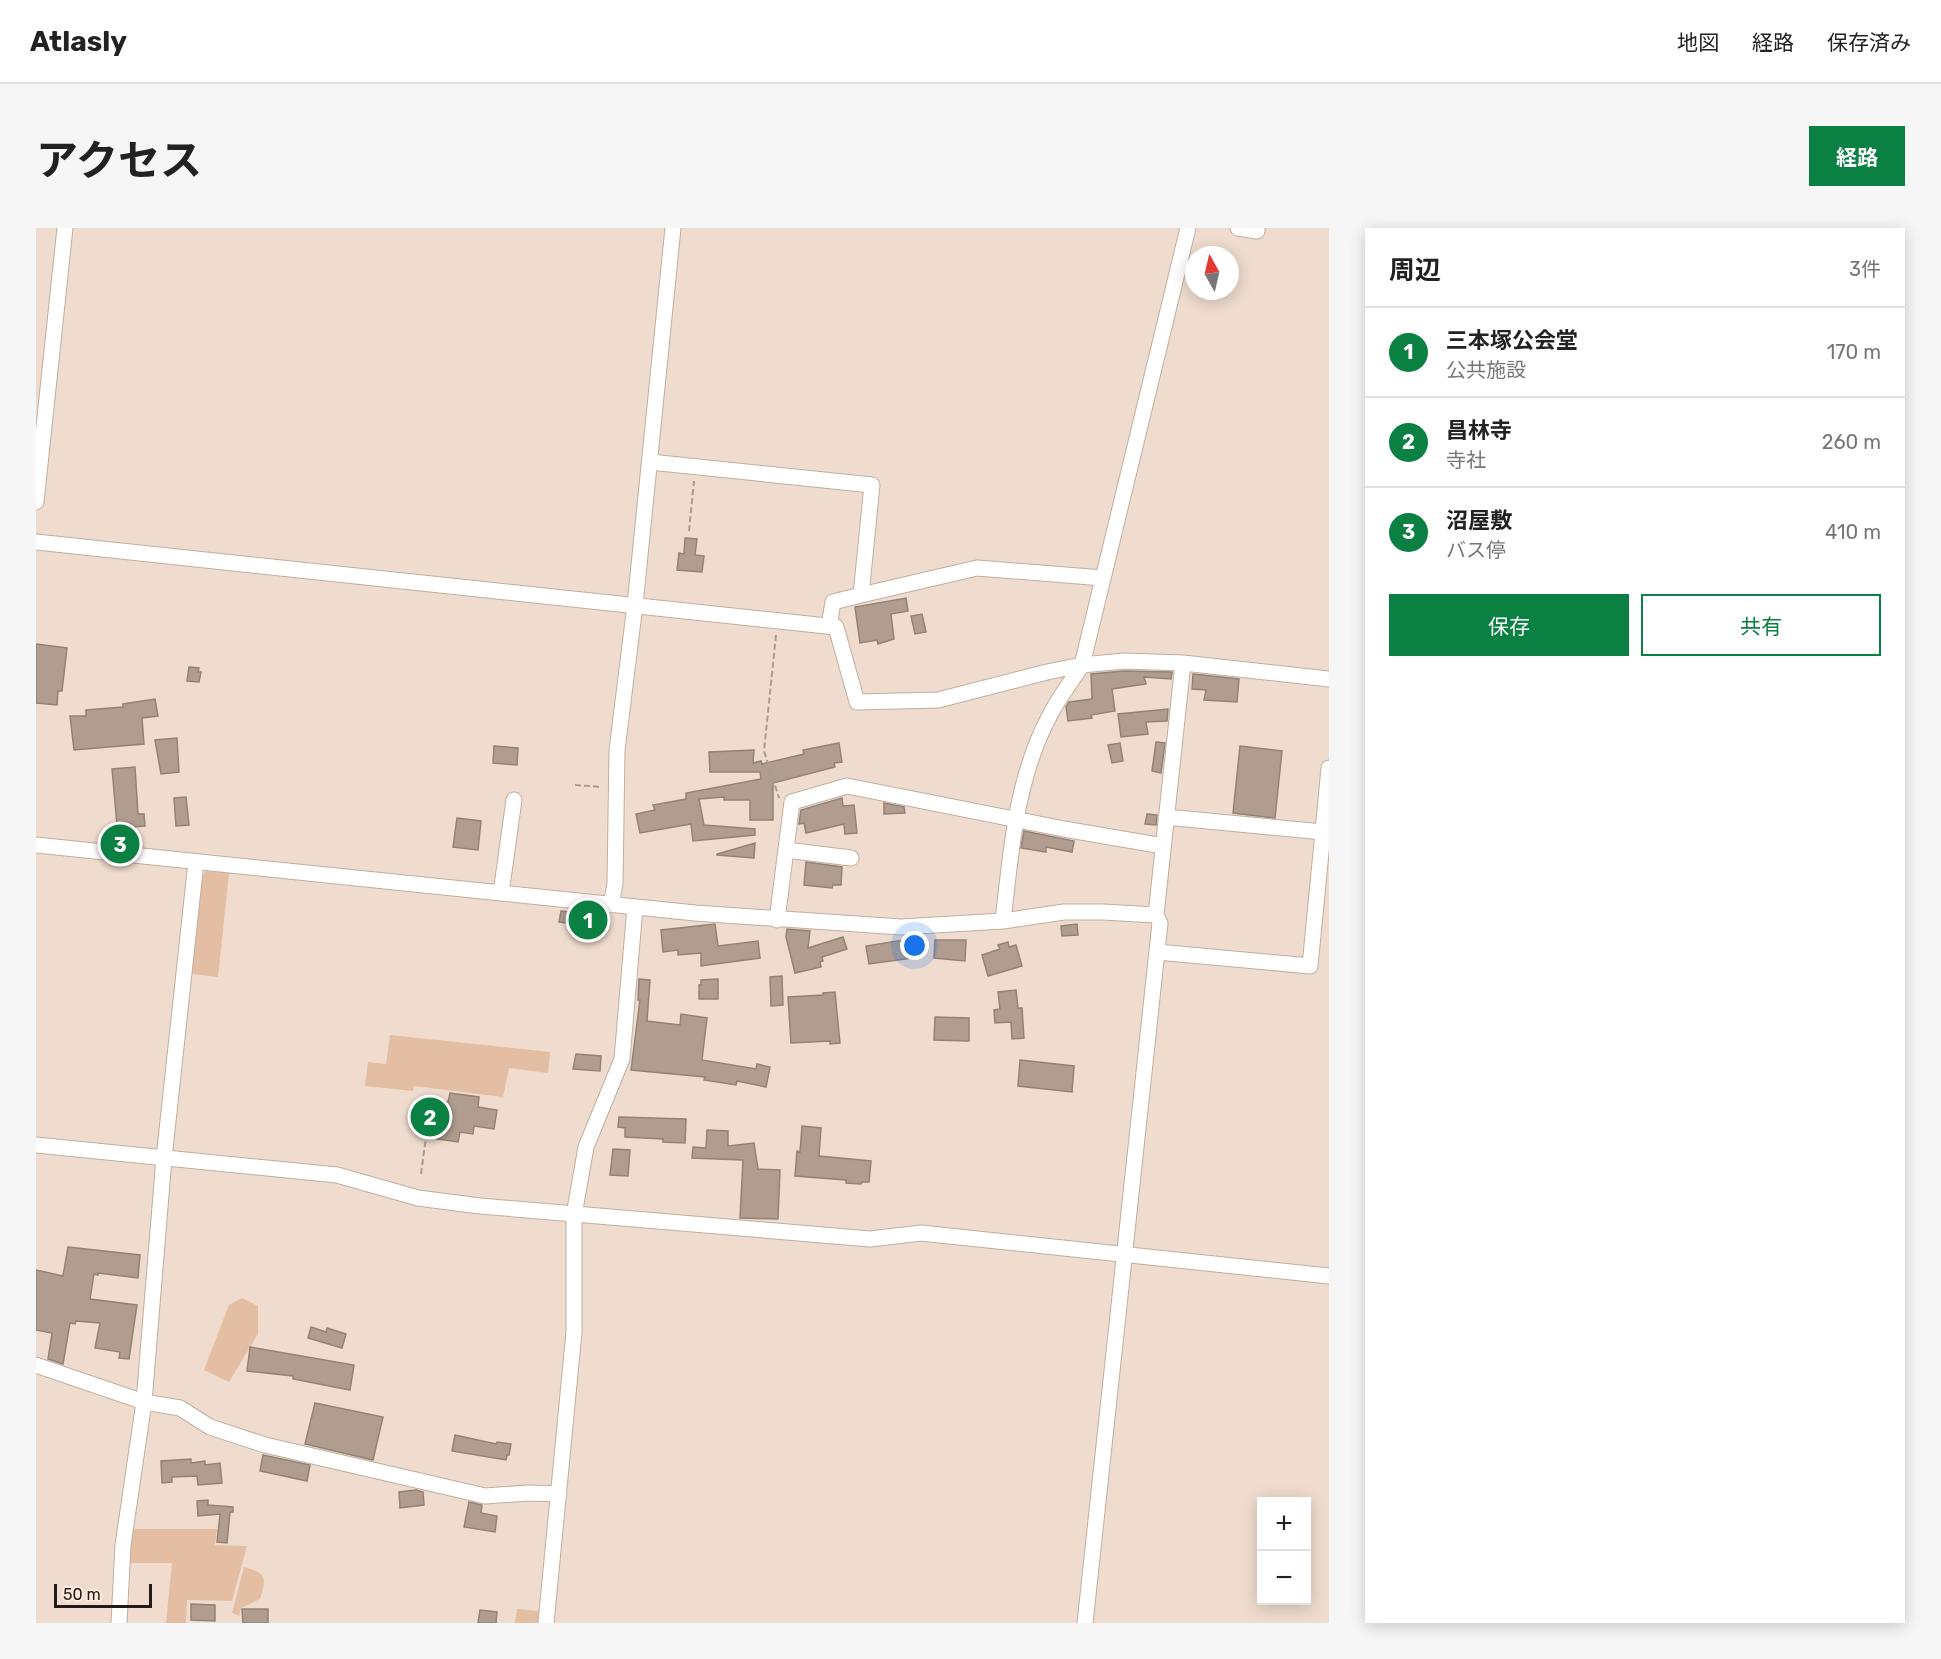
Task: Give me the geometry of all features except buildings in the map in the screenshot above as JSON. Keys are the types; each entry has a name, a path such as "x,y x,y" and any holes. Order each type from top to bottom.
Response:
{"street":[{"path":"36,502 65,228"},
{"path":"611,905 615,884 617,750 635,605 673,228"},
{"path":"1003,921 1015,819 1028,769 1049,715 1082,665 1188,228"},
{"path":"1238,228 1257,231 1257,228"},
{"path":"650,462 872,485 861,594"},
{"path":"36,542 836,627 857,702 938,700 1047,672 1082,665 1124,661 1183,663 1329,679"},
{"path":"829,626 833,602 978,568 1103,578"},
{"path":"1085,1623 1160,923 1156,915 1183,663"},
{"path":"1156,951 1310,966 1329,768"},
{"path":"777,920 792,802 847,786 1163,846"},
{"path":"501,893 514,800"},
{"path":"1166,817 1323,832"},
{"path":"36,845 777,920 901,927 1003,921 1064,912 1156,915"},
{"path":"786,850 852,858"},
{"path":"119,1623 123,1545 144,1402 164,1158 196,861"},
{"path":"546,1623 574,1332 574,1215 586,1148 622,1059 635,907"},
{"path":"36,1145 337,1175 418,1198 480,1206 870,1239 921,1233 1329,1276"},
{"path":"36,1365 144,1402 180,1408 210,1427 265,1445 484,1496 528,1493 559,1494"}],"path":[{"path":"689,531 695,466"},
{"path":"778,621 764,751 779,798 791,807"},
{"path":"575,785 617,788"},
{"path":"421,1174 426,1137"}],"shaded area":[{"path":"206,871 229,873 218,977 192,974 203,875"},
{"path":"390,1035 550,1052 548,1073 509,1068 503,1097 414,1086 413,1091 365,1086 368,1062 386,1064"},
{"path":"242,1298 258,1306 258,1334 229,1382 204,1370 229,1305"},
{"path":"131,1529 217,1529 215,1545 247,1546 232,1601 187,1600 186,1623 166,1623 172,1563 129,1563"},
{"path":"244,1567 261,1574 264,1586 260,1599 241,1608 239,1616 232,1613"},
{"path":"517,1609 539,1611 538,1623 515,1623"}],"place":[{"name":"沼屋敷","path":"120,844"},
{"name":"三本塚公会堂","path":"588,920"},
{"name":"昌林寺","path":"430,1117"}]}
